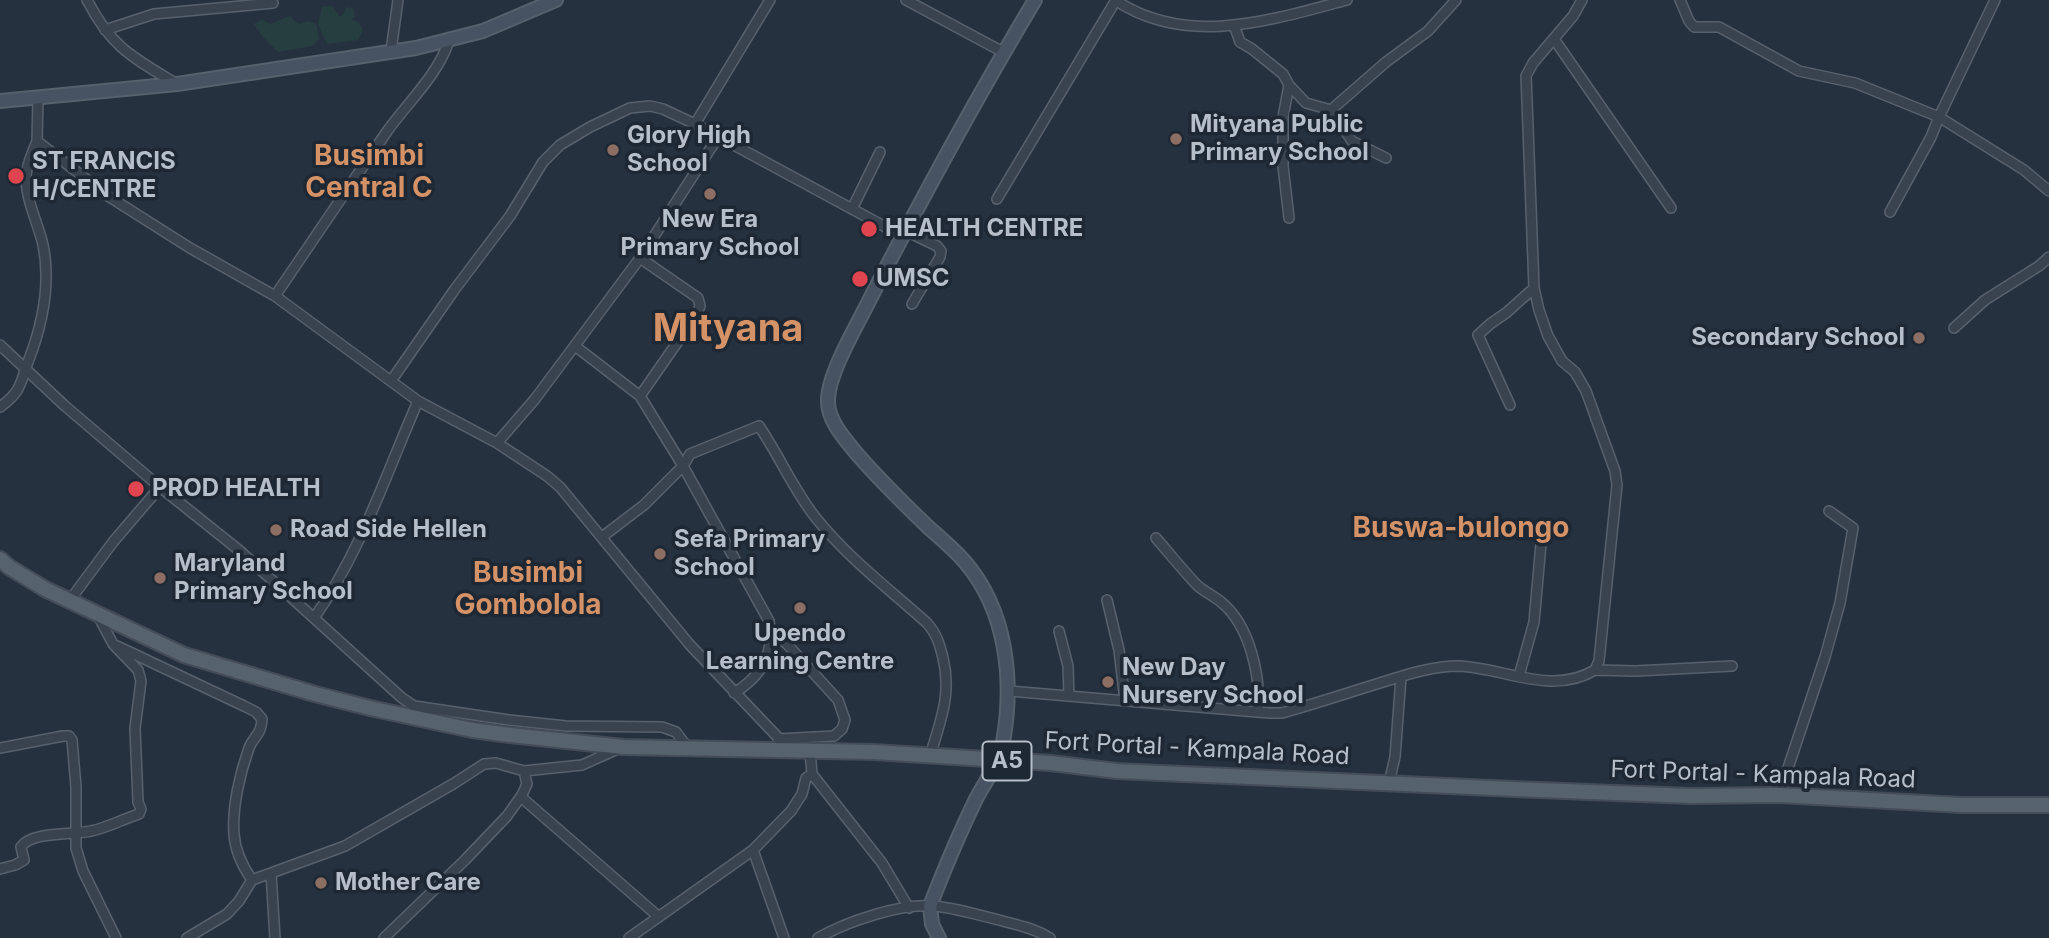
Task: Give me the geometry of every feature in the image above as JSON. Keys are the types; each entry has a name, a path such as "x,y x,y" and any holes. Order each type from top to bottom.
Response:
{"main road":[{"path":"0,101 177,84 449,41 483,31 556,0"},
{"path":"939,938 932,924 930,906 977,799 999,760 1006,728 1009,691 1007,663 998,621 985,589 965,561 884,486 839,433 828,398 843,352 904,233 1003,52 1035,0"},
{"name":"Fort Portal - Kampala Road","path":"0,559 45,589 184,655 359,705 472,730 623,747 874,752 1050,763 1117,771 1690,796 1779,795 1961,805 2049,804"}],"street":[{"path":"86,0 105,30 128,54 177,84"},
{"path":"391,51 398,0"},
{"path":"695,124 770,0"},
{"path":"906,0 1003,52"},
{"path":"997,199 1115,0 1133,12 1151,18 1205,27 1264,21 1347,0"},
{"path":"1331,110 1386,62 1428,31 1456,0"},
{"path":"1582,0 1573,16 1533,63 1526,76 1534,288 1538,310 1562,361 1575,372 1586,391 1615,471 1617,485 1599,661 1595,670"},
{"path":"1680,0 1694,27 1719,27 1798,71 1855,83 1939,117 2024,170 2049,191"},
{"path":"1890,212 1926,146 1995,0"},
{"path":"105,30 154,14 272,3"},
{"path":"1234,26 1240,42 1283,74 1289,85 1307,103 1331,110 1352,141 1386,158"},
{"path":"1554,39 1671,208"},
{"path":"275,296 390,128 433,74 449,41"},
{"path":"1289,85 1283,117 1283,166 1289,218"},
{"path":"0,407 10,400 23,382 34,347 47,284 43,245 29,197 26,175 37,141 38,98"},
{"path":"391,382 510,215 543,162 560,145 630,108 657,107 695,124 852,209 937,246 941,251 940,257 912,304"},
{"path":"497,443 535,399 640,258 718,137"},
{"path":"37,141 107,196 190,248 275,296 418,401 497,443 547,476 560,487 690,645 790,750"},
{"path":"852,209 880,152"},
{"path":"1954,328 1985,300 2049,257"},
{"path":"640,258 698,299 700,306 640,396"},
{"path":"2039,266 2049,274"},
{"path":"1510,405 1478,335 1534,288"},
{"path":"0,345 65,406 240,551 414,706 566,726 662,727 676,732 688,748"},
{"path":"575,346 640,396 683,466 769,621 772,635 769,655 747,685 734,693"},
{"path":"314,618 345,571 418,401"},
{"path":"602,537 644,505 683,466 690,454 759,425 802,499 817,519 848,553 937,635 948,677 946,698 930,756"},
{"path":"70,600 113,542 160,487"},
{"path":"1779,795 1817,683 1840,603 1853,527 1829,511"},
{"path":"1156,538 1196,585 1222,602 1242,628 1251,648 1259,698 1258,712"},
{"path":"1519,676 1534,622 1541,544"},
{"path":"1107,600 1119,650 1125,701"},
{"path":"0,869 24,860 22,847 27,840 94,831 139,814 141,809 138,802 135,728 141,681 138,670 113,644 97,614"},
{"path":"1059,631 1068,666 1069,696"},
{"path":"772,635 786,643 838,700 845,720 842,729 834,736 778,738"},
{"path":"113,644 256,712 262,719 261,729 250,744 238,788 234,835 244,868 252,880"},
{"path":"1009,691 1282,713 1401,677 1457,666 1552,682 1572,680 1595,670 1636,671 1732,666"},
{"path":"1389,783 1395,757 1401,677"},
{"path":"0,748 63,736 69,736 72,740 76,787 76,848 83,871 116,938"},
{"path":"187,938 227,914 252,880 345,846 484,764 496,763 524,771 582,765 623,747"},
{"path":"810,751 812,774 882,863 909,908"},
{"path":"384,938 466,860 507,816 527,784 524,771"},
{"path":"629,938 753,850 791,811 802,794 806,778 812,774"},
{"path":"521,797 659,917"},
{"path":"753,850 784,938"},
{"path":"271,873 275,938"},
{"path":"818,938 836,928 889,911 930,906 967,911 1028,927 1050,938"}],"green space":[{"path":"332,6 340,17 346,7 354,9 355,17 351,19 359,23 363,30 358,40 327,44 318,24 322,7"},
{"path":"290,16 298,24 309,21 316,24 319,39 312,46 278,52 254,24 262,19 270,24"}],"place":[{"name":"Mityana Public Primary School","path":"1176,139"},
{"name":"Glory High School","path":"613,150"},
{"name":"ST FRANCIS H/CENTRE","path":"16,176"},
{"name":"New Era Primary School","path":"710,194"},
{"name":"HEALTH CENTRE","path":"869,229"},
{"name":"UMSC","path":"860,279"},
{"name":"Secondary School","path":"1919,338"},
{"name":"PROD HEALTH","path":"136,489"},
{"name":"Road Side Hellen","path":"276,530"},
{"name":"Sefa Primary School","path":"660,554"},
{"name":"Maryland Primary School","path":"160,578"},
{"name":"Upendo Learning Centre","path":"800,608"},
{"name":"New Day Nursery School","path":"1108,682"},
{"name":"Mother Care","path":"321,883"}],"district":[{"name":"Busimbi Central C","path":"369,173"},
{"name":"Mityana","path":"728,330"},
{"name":"Buswa-bulongo","path":"1461,529"},
{"name":"Busimbi Gombolola","path":"528,590"}]}
